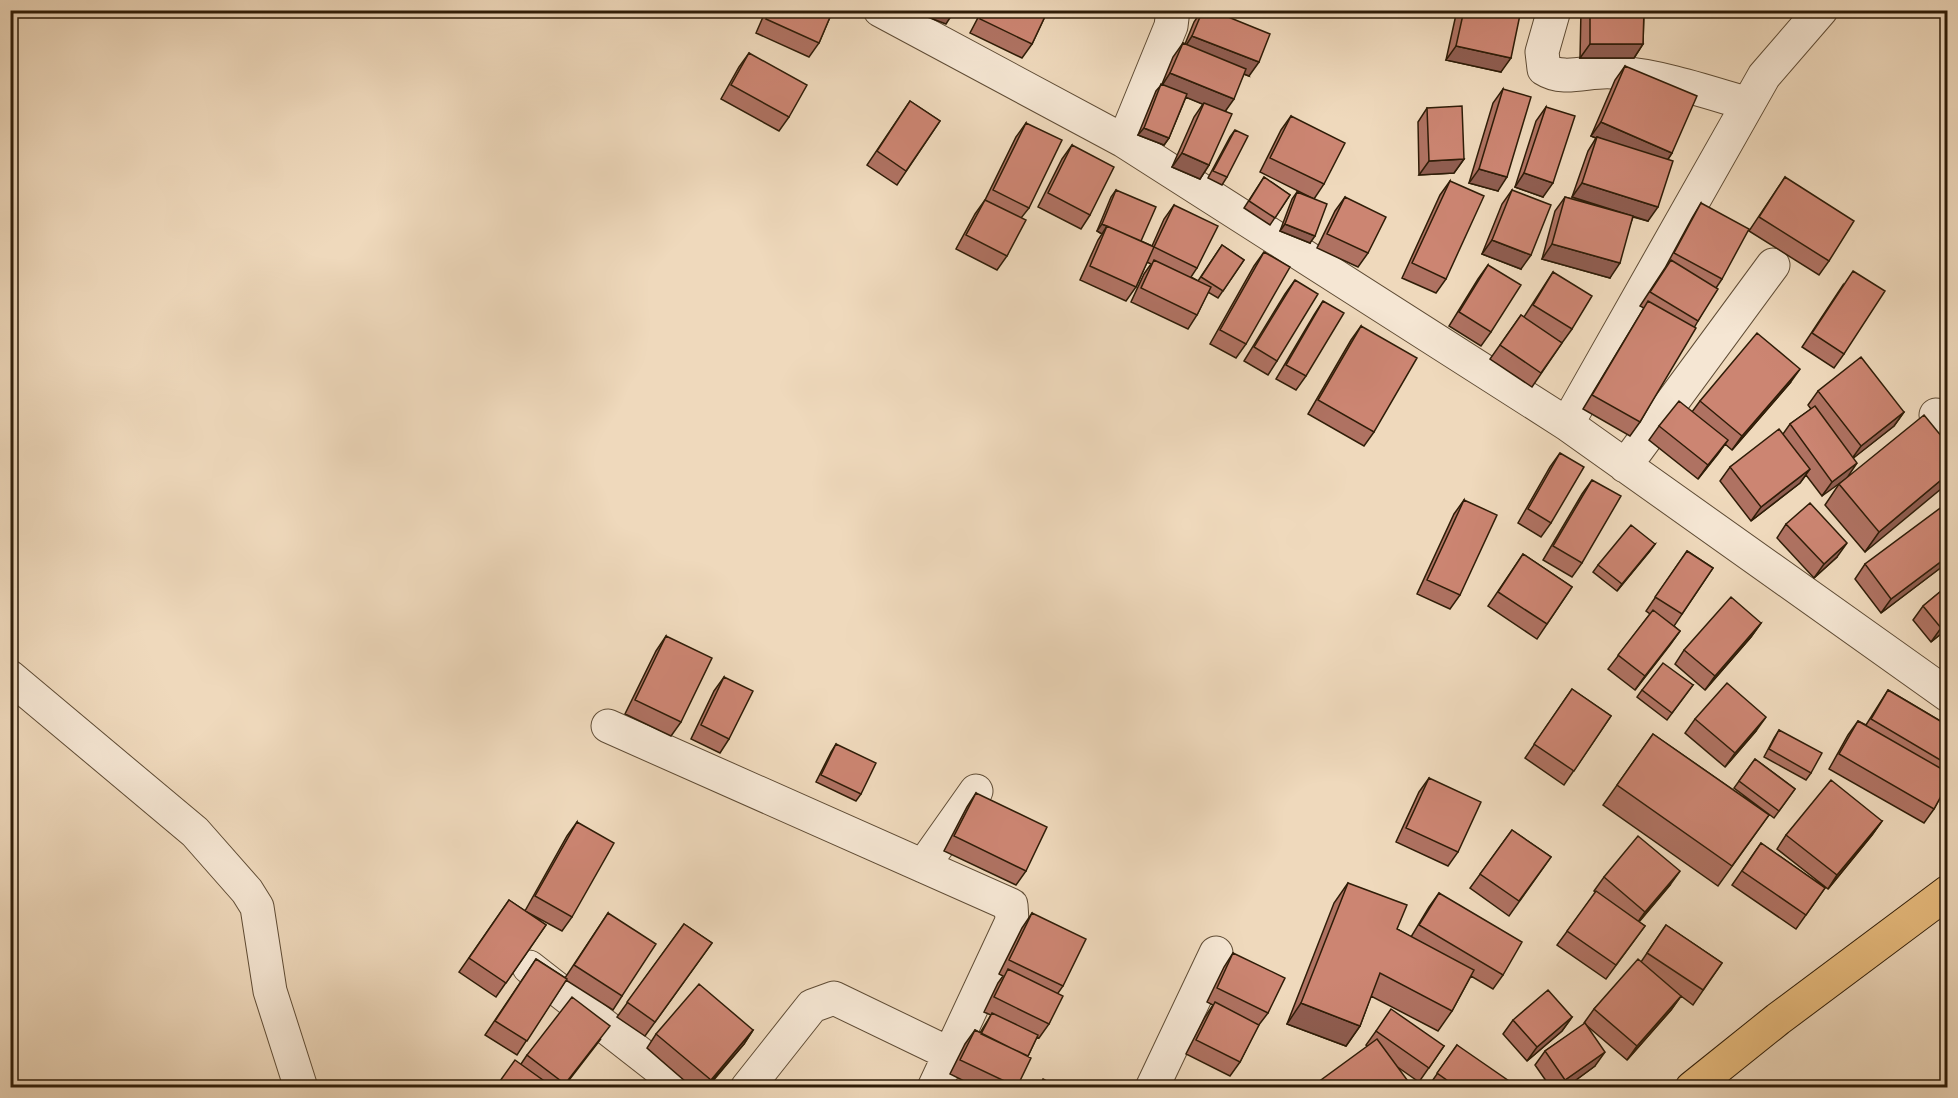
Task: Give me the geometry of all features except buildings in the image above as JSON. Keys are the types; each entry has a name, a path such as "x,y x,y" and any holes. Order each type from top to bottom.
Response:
{"main road":[{"path":"1692,1088 1778,1019 1947,892"}],"street":[{"path":"880,10 1124,141 1568,424 1947,695"},
{"path":"1124,141 1171,26 1173,10"},
{"path":"1554,10 1542,52 1544,69 1556,76 1603,71 1649,75 1748,104"},
{"path":"1568,424 1764,76 1821,10"},
{"path":"1625,466 1773,265"},
{"path":"10,677 195,832 247,891 257,907 270,991 301,1088"},
{"path":"608,726 1011,906 1012,921 934,1088"},
{"path":"923,866 976,791"},
{"path":"1152,1088 1216,953"},
{"path":"529,967 684,1088"},
{"path":"747,1088 812,1006 834,998 950,1054"}]}
